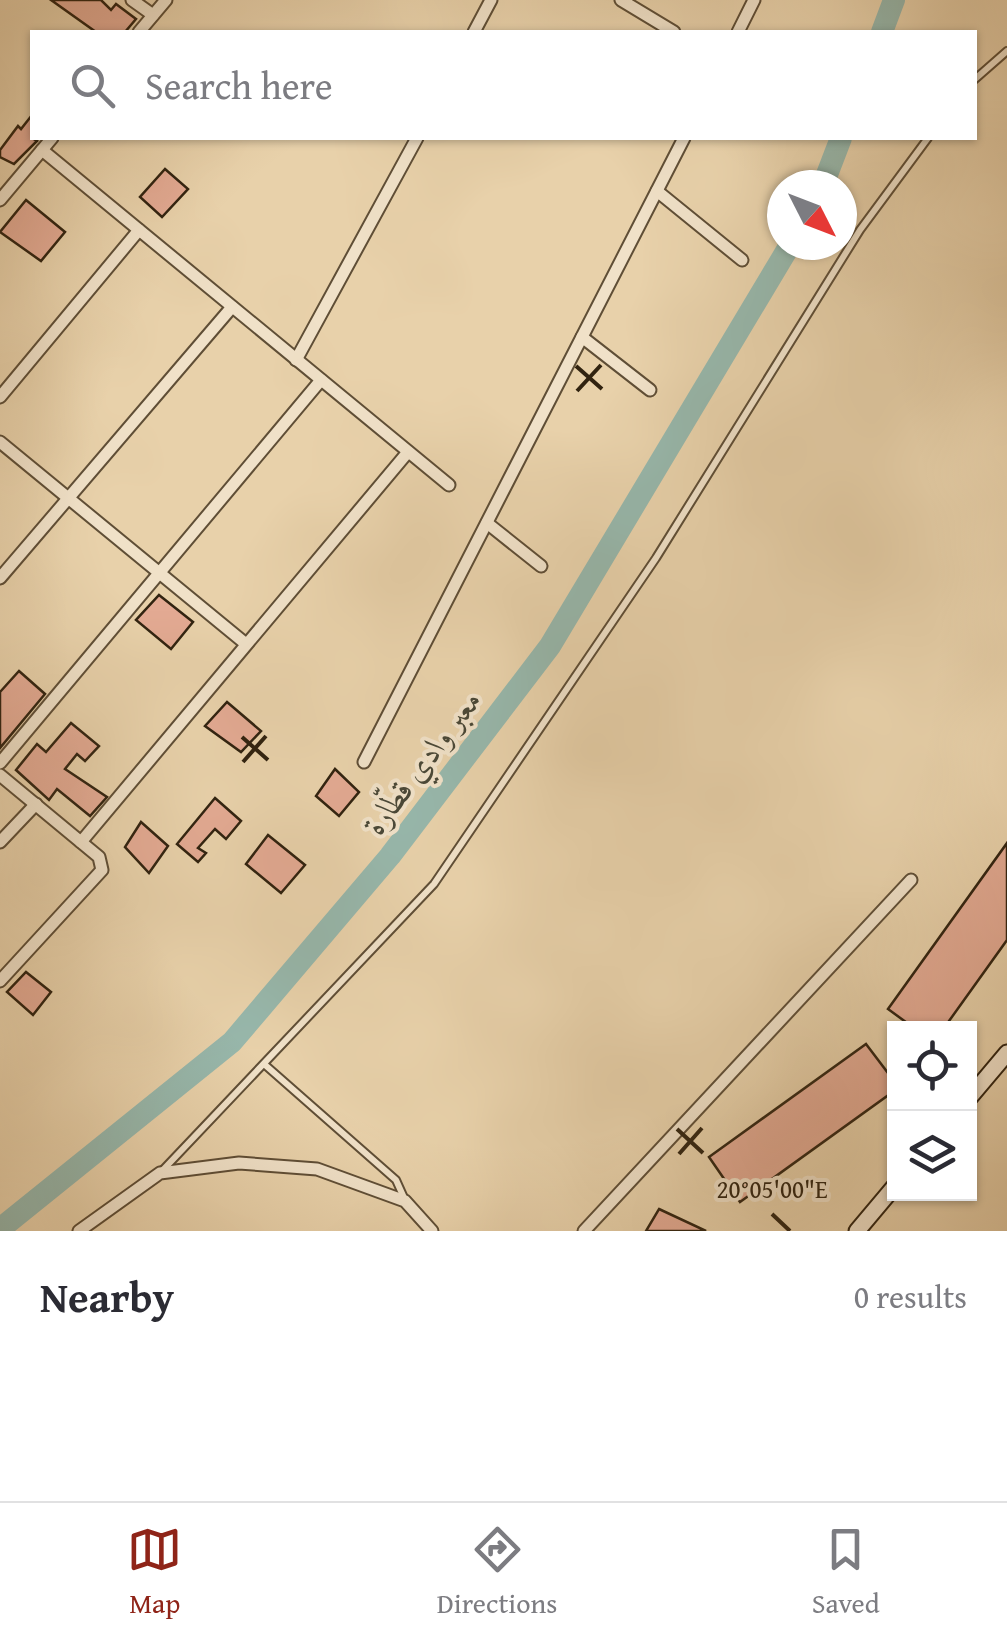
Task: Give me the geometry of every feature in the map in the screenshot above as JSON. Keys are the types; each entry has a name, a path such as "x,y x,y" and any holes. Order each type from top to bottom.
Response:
{"street":[{"path":"132,0 154,15"},
{"path":"141,30 166,0"},
{"path":"475,30 491,0"},
{"path":"620,0 671,30"},
{"path":"739,30 754,0"},
{"path":"0,200 50,140"},
{"path":"296,360 416,140"},
{"path":"364,762 683,140"},
{"path":"42,150 449,486"},
{"path":"657,190 742,260"},
{"path":"0,397 138,230"},
{"path":"0,578 232,306"},
{"path":"582,338 650,390"},
{"path":"0,763 321,380"},
{"path":"0,442 246,644"},
{"path":"82,842 408,452"},
{"path":"487,523 541,566"},
{"path":"0,775 98,857 101,874 0,981"},
{"path":"0,842 36,804"},
{"path":"584,1231 911,880"},
{"path":"977,1091 1003,1064"},
{"path":"79,1231 160,1173 238,1163 316,1169 405,1201 432,1231"},
{"path":"857,1231 887,1195"}],"lane":[{"path":"977,77 1007,50"},
{"path":"160,1173 434,884 656,558 860,230 927,140"},
{"path":"264,1063 396,1180 405,1201"}],"building":[{"path":"51,0 101,0 111,10 116,4 136,19 127,30 93,30"},
{"path":"30,118 30,140 37,141 14,164 0,157 0,150 18,126 21,129"},
{"path":"165,169 188,189 162,217 140,197"},
{"path":"26,200 65,232 41,261 0,232"},
{"path":"159,595 193,622 171,649 136,620"},
{"path":"19,671 45,694 0,748 0,692"},
{"path":"227,702 261,731 241,752 205,726"},
{"path":"71,723 99,746 85,761 77,754 65,769 107,797 90,816 57,789 49,800 16,770 37,744 46,752"},
{"path":"335,769 359,792 339,816 316,796"},
{"path":"215,798 241,821 226,839 215,829 198,848 206,853 198,862 177,844"},
{"path":"141,822 168,846 149,873 125,847"},
{"path":"268,835 305,865 281,893 246,864"},
{"path":"1007,843 1007,940 949,1021 904,1021 888,1009"},
{"path":"26,972 51,992 33,1015 7,992"},
{"path":"866,1044 887,1072 887,1096 740,1202 709,1157"},
{"path":"659,1209 706,1231 646,1231"}],"waterway":[{"name":"معبر وادي قطّارة","path":"883,30 894,0"},
{"name":"معبر وادي قطّارة","path":"829,170 840,140"},
{"name":"معبر وادي قطّارة","path":"0,1229 232,1042 390,856 550,646 781,260"}]}
